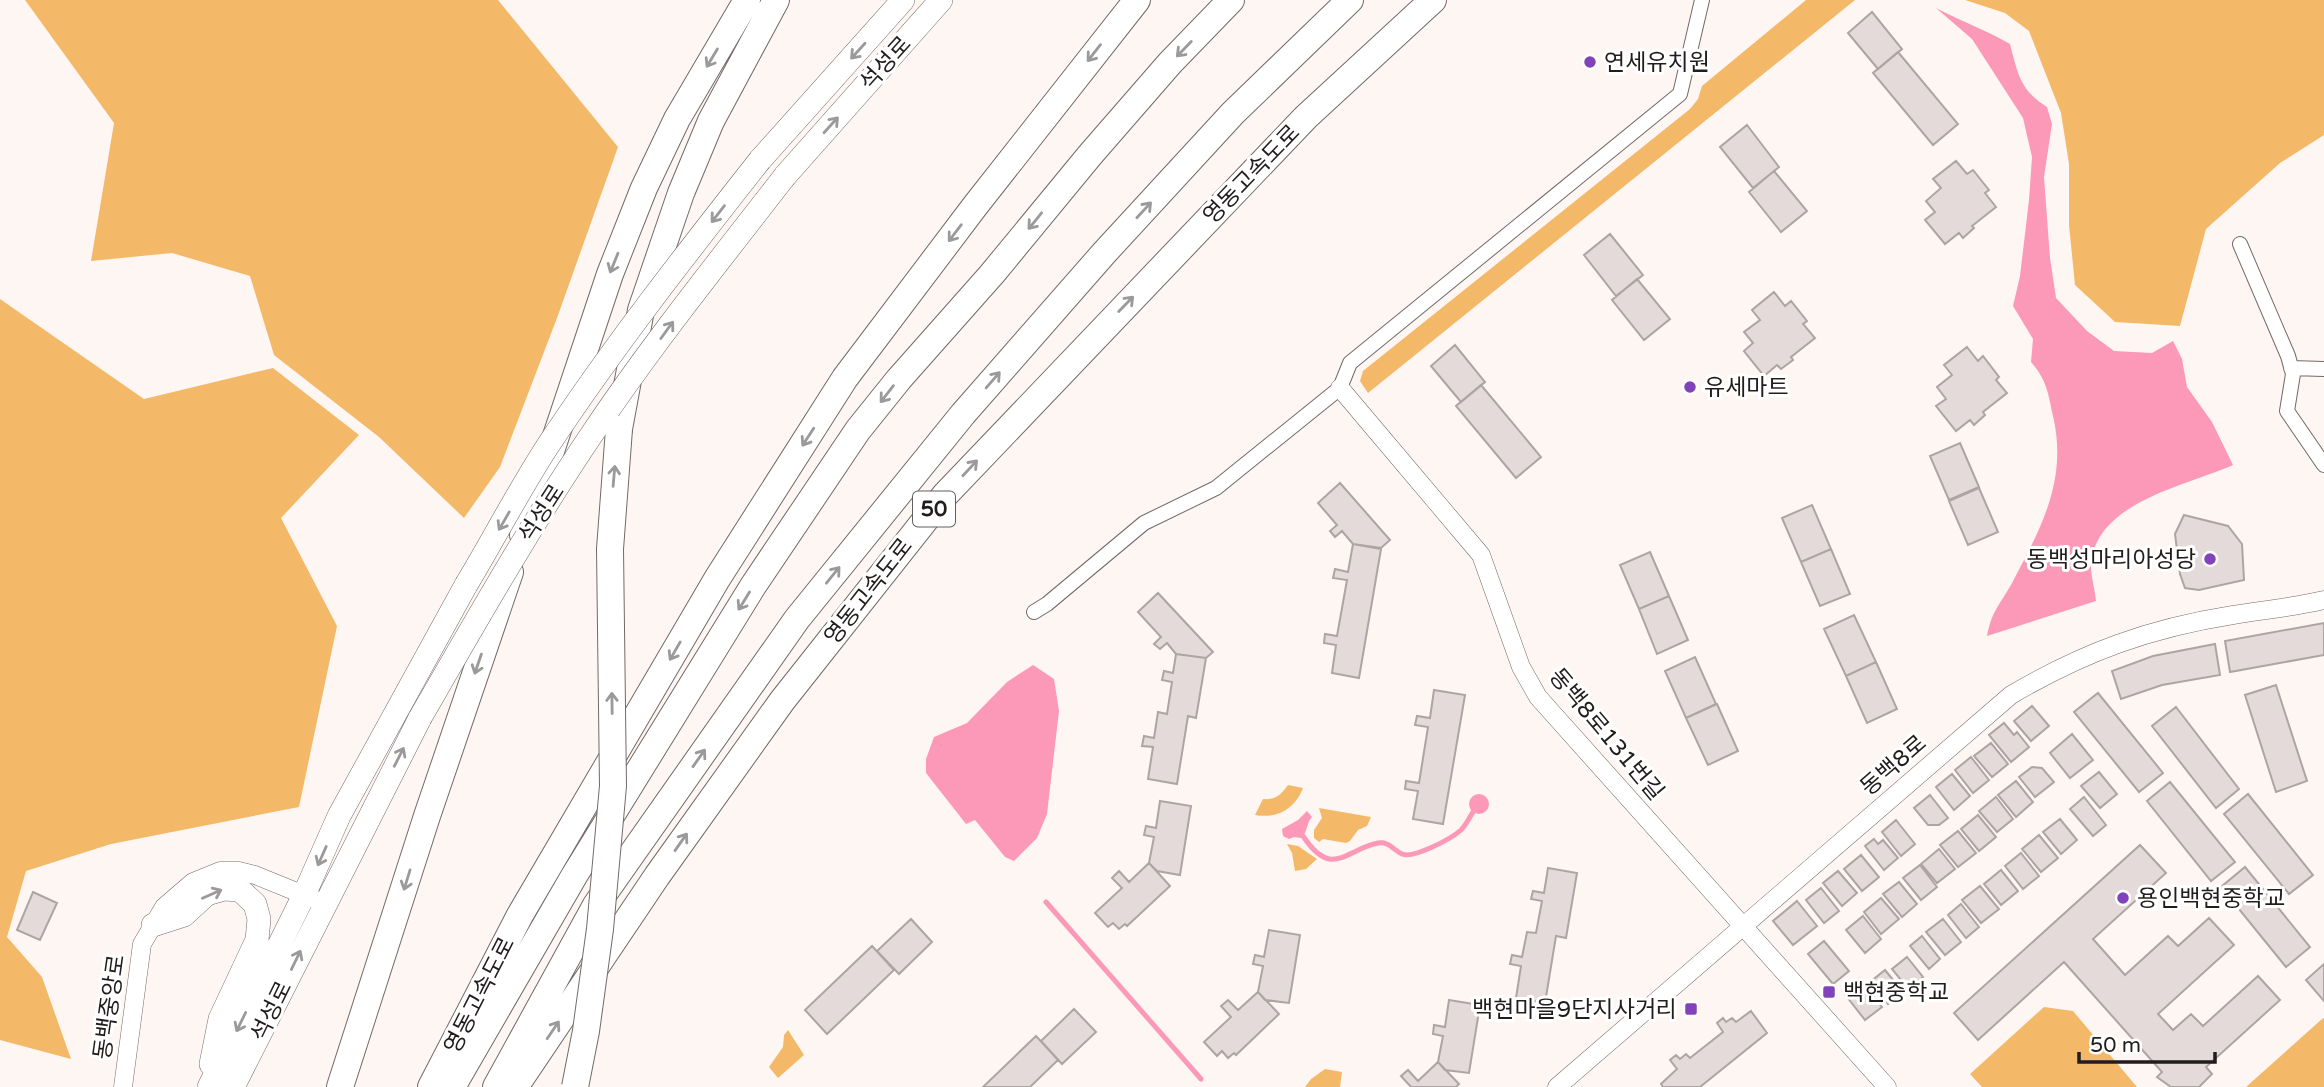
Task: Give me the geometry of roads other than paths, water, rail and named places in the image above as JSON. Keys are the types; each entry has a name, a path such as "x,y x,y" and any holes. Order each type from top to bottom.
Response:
{"highway":[{"path":"340,1087 427,816 610,274 644,187 677,119 747,0"},
{"path":"575,1087 586,1031 600,929 612,786 610,549 619,429 641,310 681,193 711,121 776,0"},
{"path":"208,1087 314,900 339,816 399,705 546,449 661,285 760,160 903,0"},
{"name":"석성로","path":"233,1087 314,900 514,556 595,430 682,309 785,176 941,0"},
{"name":"영동고속도로","path":"431,1087 520,915 717,579 845,378 982,196 1137,0"},
{"name":"영동고속도로","path":"452,1087 574,876 753,586 858,430 1090,155 1170,63 1231,0"},
{"name":"영동고속도로","path":"496,1087 596,905 797,619 963,414 1105,251 1233,113 1350,0"},
{"name":"영동고속도로","path":"515,1087 657,876 782,701 945,495 1306,117 1433,0"},
{"path":"153,925 184,915 207,894 224,889 240,890 255,904 259,919 257,940 220,1019 208,1087"}],"street":[{"path":"1034,612 1144,523 1216,488 1340,388 1350,363 1681,94 1702,0"},
{"path":"2240,244 2293,374 2287,411 2324,465"},
{"path":"2291,368 2324,369"},
{"name":"동백8로131번길","path":"1340,388 1481,555 1521,667 1538,696 1887,1087"},
{"name":"동백8로","path":"1557,1087 2011,695 2110,645 2163,629 2324,600"},
{"name":"동백중앙로","path":"123,1087 142,944 164,908 193,882 220,871 239,871 314,900"}],"waterway":[{"path":"1303,836 1313,849 1331,859 1378,843 1407,855 1432,847 1456,834 1473,812"},
{"path":"1046,902 1201,1079"}],"place":[{"name":"연세유치원","path":"1590,62"},
{"name":"유세마트","path":"1690,387"},
{"name":"동백성마리아성당","path":"2210,559"},
{"name":"용인백현중학교","path":"2123,898"},
{"name":"백현중학교","path":"1829,992"},
{"name":"백현마을9단지사거리","path":"1691,1009"}]}
